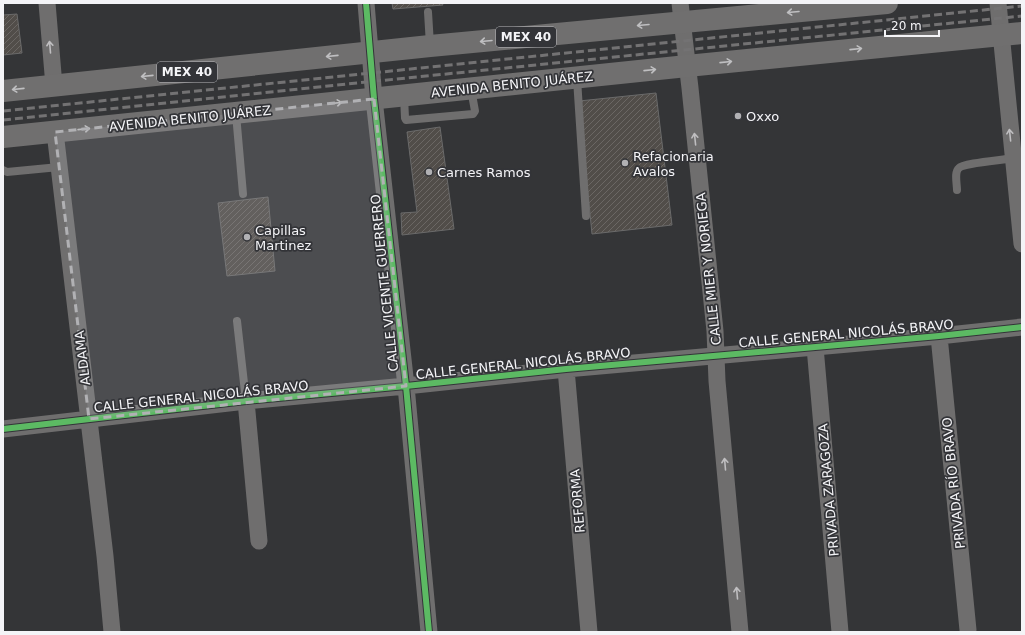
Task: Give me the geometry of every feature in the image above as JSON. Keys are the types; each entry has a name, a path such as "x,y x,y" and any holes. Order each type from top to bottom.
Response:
{"main road":[{"name":"MEX 40","path":"3,91 430,46 681,12 770,11 887,3"},
{"name":"AVENIDA BENITO JUÁREZ","path":"3,137 1022,32"}],"street":[{"path":"47,3 54,86"},
{"name":"CALLE VICENTE GUERRERO","path":"366,3 374,99 406,386 429,632"},
{"path":"998,3 1022,244"},
{"name":"CALLE MIER Y NORIEGA","path":"681,12 715,331 718,382 740,632"},
{"name":"ALDAMA","path":"55,132 90,419 112,632"},
{"name":"CALLE GENERAL NICOLÁS BRAVO","path":"3,428 246,401 566,369 939,336 1022,327"},
{"name":"PRIVADA RÍO BRAVO","path":"939,336 968,630"},
{"name":"PRIVADA ZARAGOZA","path":"815,347 840,632"},
{"name":"REFORMA","path":"566,369 589,632"},
{"path":"246,401 259,541"}],"lane":[{"path":"428,12 430,46"},
{"path":"577,78 586,216"},
{"path":"236,113 243,194"},
{"path":"957,190 957,172 960,167 968,164 1013,158"},
{"path":"3,170 7,172 59,167"},
{"path":"237,321 246,401"}],"highlighted area":[{"path":"374,99 406,386 89,419 55,132"}],"building":[{"path":"392,3 442,3 443,5 393,9"},
{"path":"17,14 22,53 3,55 3,15"},
{"name":"Refacionaria Avalos","path":"656,93 672,225 592,234 579,101"},
{"name":"Carnes Ramos","path":"440,127 454,229 402,235 401,213 417,212 407,132"},
{"name":"Capillas Martinez","path":"268,197 275,271 227,276 218,203"}],"railway":[{"path":"3,111 1022,6"},
{"path":"3,120 1022,16"}],"cycle path":[{"path":"366,3 374,99 406,386 429,632"},
{"path":"3,429 246,401 566,369 939,336 1022,327"}],"place":[{"name":"Oxxo","path":"738,116"},
{"name":"Refacionaria Avalos","path":"625,163"},
{"name":"Carnes Ramos","path":"429,172"},
{"name":"Capillas Martinez","path":"247,237"}]}
